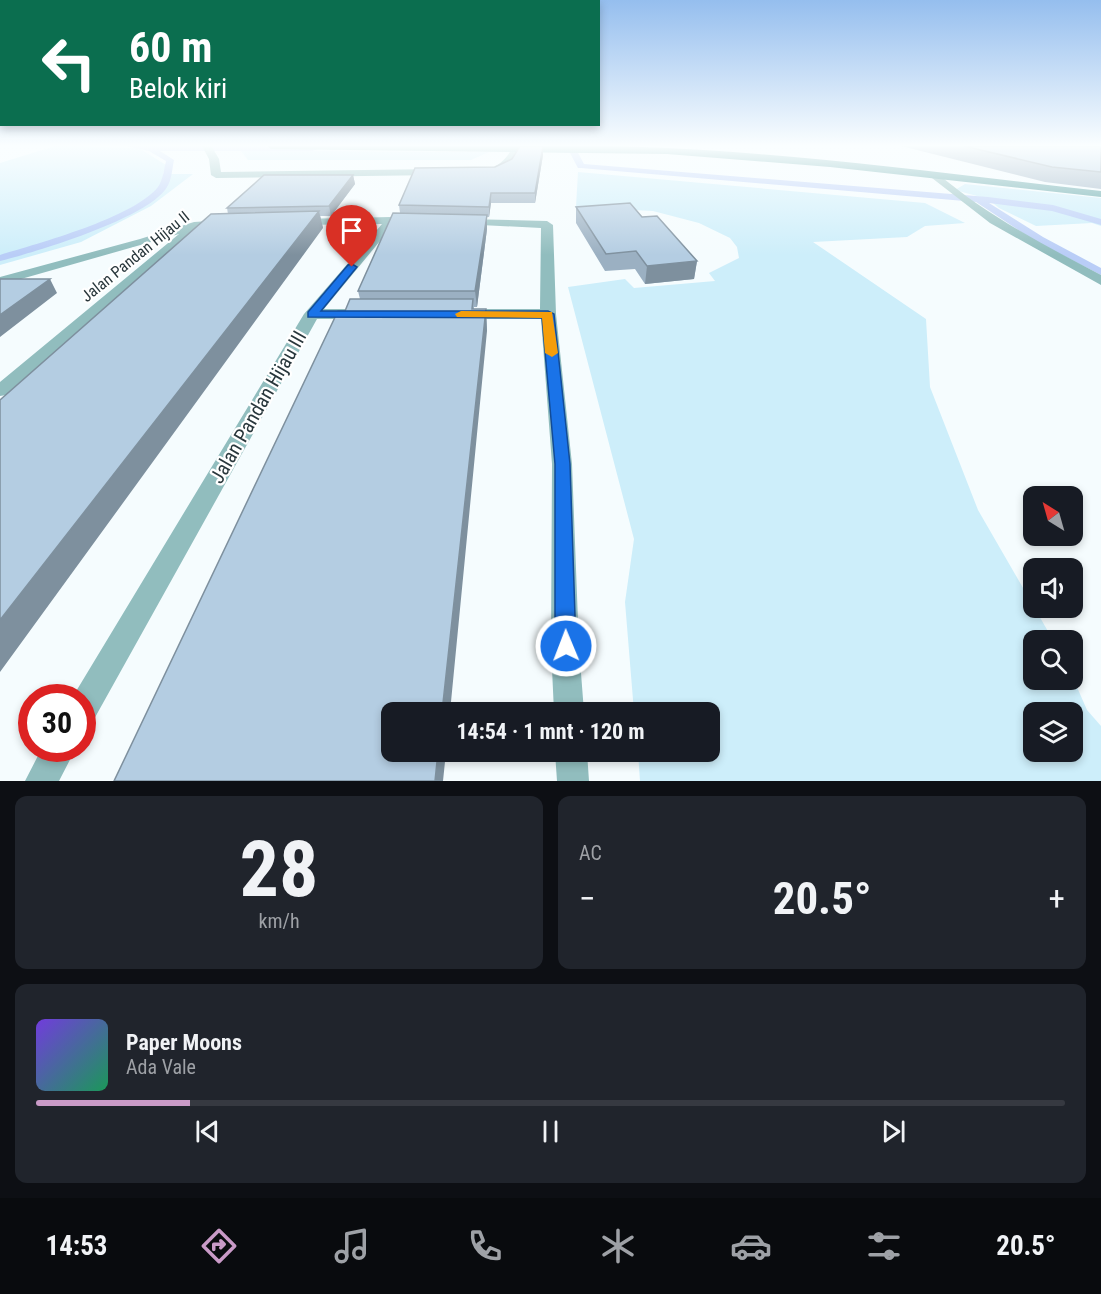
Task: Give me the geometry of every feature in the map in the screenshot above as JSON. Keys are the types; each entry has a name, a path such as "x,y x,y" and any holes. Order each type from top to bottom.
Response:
{"main road":[{"path":"994,182 1101,194"}],"street":[{"path":"942,182 964,202 995,223 1101,281"},
{"name":"Jalan Pandan Hijau III","path":"96,686 312,314 392,220"},
{"path":"289,222 425,221"},
{"path":"447,222 547,225 548,314 562,464 569,702"},
{"name":"Jalan Pandan Hijau II","path":"0,391 198,224 232,223"},
{"path":"0,281 144,242 198,224"},
{"path":"312,314 371,314"},
{"path":"453,314 548,314"},
{"path":"41,781 52,762"},
{"path":"572,762 573,781"}],"shaded area":[{"path":"0,182 182,182 151,206 81,242 0,265"},
{"path":"577,182 695,182 925,203 965,223 925,226 907,237 813,242 926,319 930,387 978,510 1023,588 1023,618 1040,618 1047,630 1023,630 1023,690 1078,690 1087,710 1101,726 1101,781 640,781 639,762 720,762 720,702 633,702 625,602 634,539 568,287 625,279 634,288 715,281 709,273 739,258 737,247 730,238 699,223 653,211 576,207"},
{"path":"965,184 1101,198 1101,226 1092,223 1036,226 999,208 988,199 955,190"}],"building":[{"path":"256,182 347,182 329,206 227,208"},
{"path":"409,182 537,182 535,193 491,193 489,207 399,205"},
{"path":"630,203 642,217 657,216 697,261 647,266 636,251 606,254 576,207"},
{"path":"319,211 0,620 0,400 211,214"},
{"path":"393,213 487,215 475,291 358,291"},
{"path":"0,279 50,279 0,315"},
{"path":"350,299 473,299 472,309 486,309 443,702 381,702 381,762 437,762 435,781 114,781 338,311 345,311"}],"waterway":[{"path":"0,258 113,219 153,197 164,182"},
{"path":"778,182 988,200 1053,208 1101,222"},
{"path":"980,201 1039,239 1101,272"}],"slow traffic":[{"path":"461,314 548,314 552,353"}],"route":[{"path":"352,267 312,314 548,314 562,464 566,646"}]}
